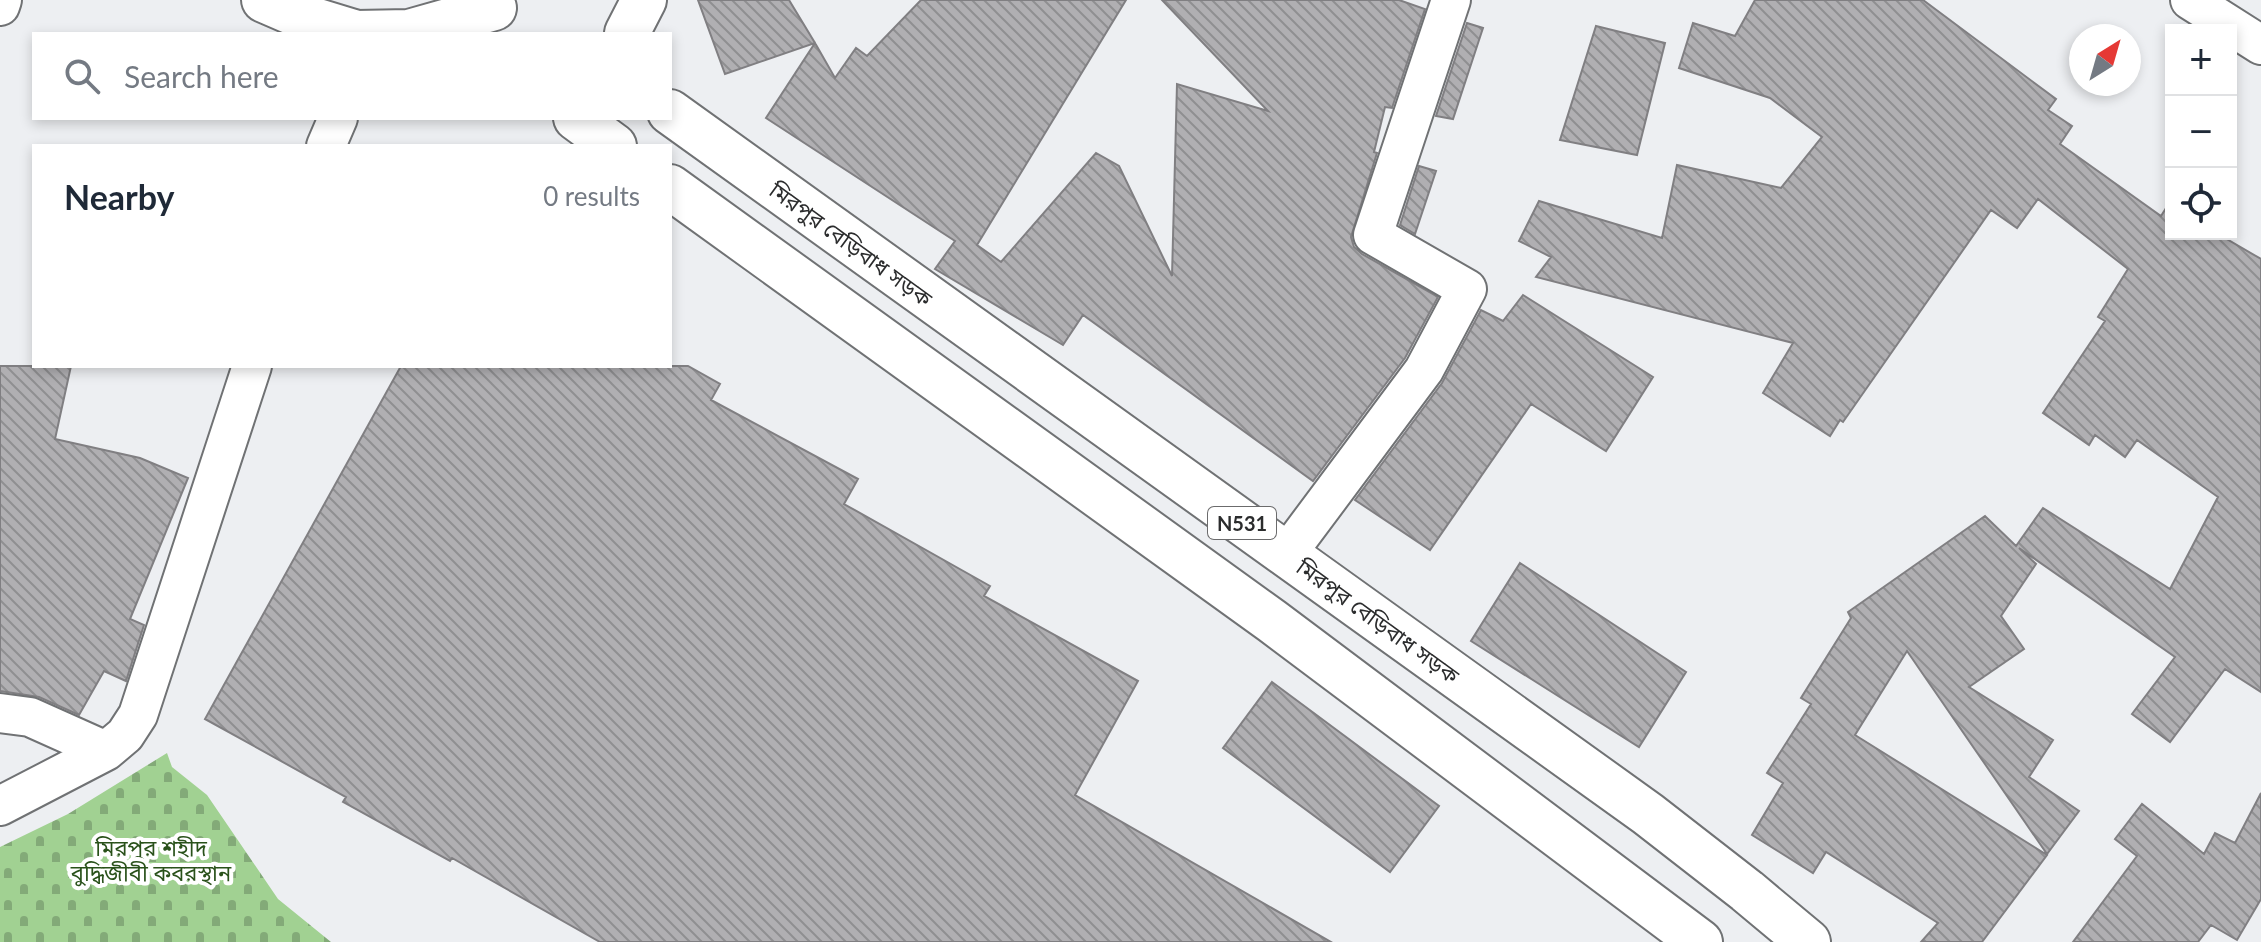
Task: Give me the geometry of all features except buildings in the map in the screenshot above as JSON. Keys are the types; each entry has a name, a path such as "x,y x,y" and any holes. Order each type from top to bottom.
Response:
{"highway":[{"path":"264,0 351,32"},
{"path":"614,0 621,11 626,32"},
{"path":"628,32 644,0"},
{"path":"409,32 494,14"},
{"name":"মিরপুর বেড়িবাধ সড়ক","path":"672,113 1648,814 1808,942"},
{"path":"579,120 611,144"},
{"name":"N531","path":"672,188 1272,621 1700,942"}],"street":[{"path":"0,6 2,0"},
{"path":"1286,555 1424,370 1467,289 1373,235 1451,0"},
{"path":"2190,0 2261,45"},
{"path":"327,144 337,120"},
{"path":"0,806 106,751 125,735 138,715 251,368"},
{"path":"0,713 30,717 106,751"}],"green space":[{"name":"মিরপুর শহীদ বুদ্ধিজীবী কবরস্থান","path":"167,753 172,767 207,795 278,899 331,942 0,942 0,847 68,814"}]}
